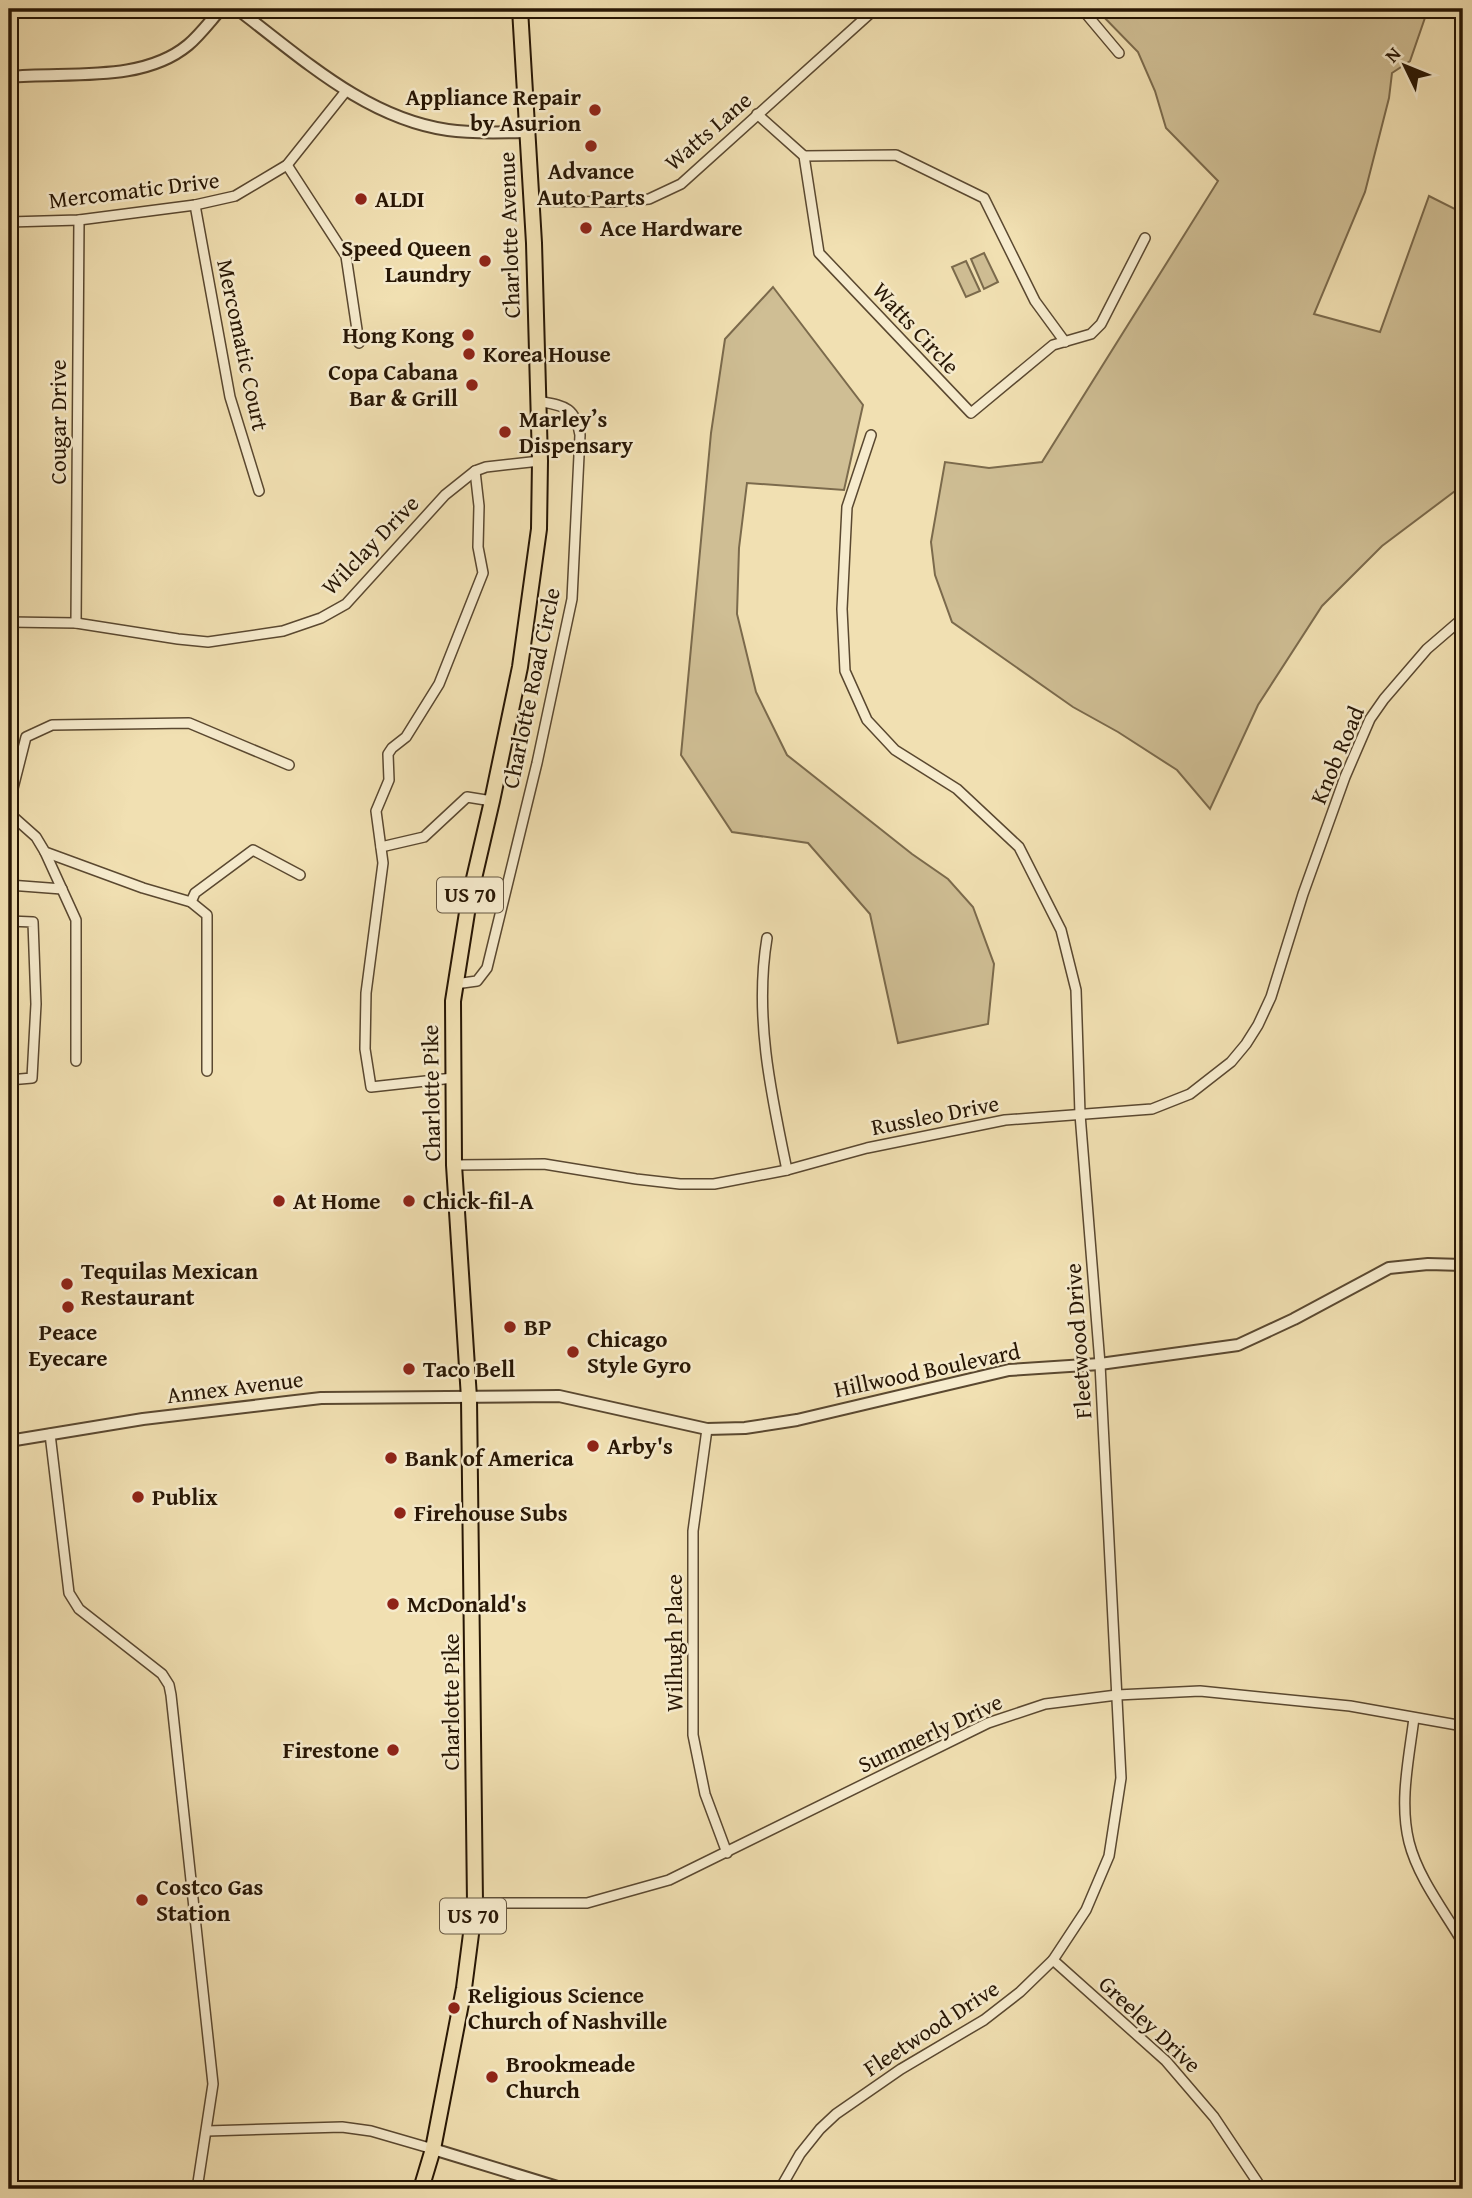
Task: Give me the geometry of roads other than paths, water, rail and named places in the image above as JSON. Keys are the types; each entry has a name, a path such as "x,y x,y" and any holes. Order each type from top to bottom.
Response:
{"main road":[{"name":"Charlotte Avenue","path":"520,9 532,201 540,461"},
{"name":"Charlotte Pike","path":"421,2189 433,2149 464,1988 475,1903 469,1398 454,1165 453,1001 469,900 520,667 537,543 540,461"}],"street":[{"path":"9,77 127,70 164,60 188,45 221,9"},
{"path":"237,9 346,91 388,113 447,130 528,132"},
{"name":"Watts Lane","path":"532,201 616,202 649,199 681,184 876,9"},
{"path":"1082,9 1119,53"},
{"name":"Mercomatic Drive","path":"9,222 79,220 195,205 235,196 287,166 346,91"},
{"path":"757,114 804,156 896,155 984,198 1035,301 1065,342"},
{"name":"Watts Circle","path":"804,156 819,253 971,413 1053,345 1091,334 1101,324 1145,238"},
{"path":"287,166 346,256 359,343"},
{"name":"Mercomatic Court","path":"195,205 230,397 259,491"},
{"name":"Cougar Drive","path":"76,623 79,220"},
{"name":"Charlotte Road Circle","path":"455,984 477,981 487,968 537,764 572,599 579,427 577,420 566,407 538,401"},
{"name":"Fleetwood Drive","path":"779,2189 800,2154 836,2114 901,2069 984,2020 1054,1961 1086,1910 1109,1856 1121,1778 1100,1364 1080,1114 1076,990 1061,930 1019,847 957,789 895,750 867,720 845,671 842,594 847,507 871,435"},
{"name":"Wilclay Drive","path":"9,622 76,623 208,642 283,631 321,618 346,604 445,495 475,471 486,467 540,461"},
{"path":"453,1078 371,1087 365,1049 366,993 383,863 376,811 389,780 388,754 407,737 439,684 482,573 478,547 479,506 475,471"},
{"name":"Knob Road","path":"1303,894 1345,777 1370,719 1427,649 1463,618"},
{"path":"9,804 26,737 52,725 190,723 289,765"},
{"path":"381,847 424,837 467,797 492,801"},
{"path":"9,813 36,836 76,920 76,1060"},
{"path":"191,902 195,893 253,850 300,875"},
{"path":"45,852 143,888 191,902 207,915 207,1071"},
{"path":"9,885 62,889"},
{"name":"Russleo Drive","path":"454,1165 544,1164 636,1179 680,1184 714,1184 787,1170 867,1148 1005,1120 1152,1109 1191,1094 1231,1062 1258,1025 1271,997 1303,894"},
{"path":"9,921 33,922 36,1004 32,1078 9,1080"},
{"path":"767,938 764,955 763,1022 769,1083 787,1170"},
{"name":"Hillwood Boulevard","path":"469,1398 528,1394 559,1396 707,1429 745,1428 796,1420 1009,1370 1100,1364 1238,1345 1294,1319 1389,1268 1428,1264 1463,1265"},
{"name":"Annex Avenue","path":"9,1441 143,1419 321,1398 469,1398"},
{"name":"Wilhugh Place","path":"707,1429 693,1531 693,1735 705,1794 727,1853"},
{"path":"50,1434 68,1592 79,1609 155,1668 169,1685 213,2084 197,2189"},
{"name":"Summerly Drive","path":"475,1903 587,1903 670,1880 988,1723 1045,1703 1117,1695 1200,1691 1350,1706 1463,1726"},
{"path":"1414,1718 1405,1798 1409,1843 1424,1877 1463,1943"},
{"name":"Greeley Drive","path":"1054,1961 1160,2054 1214,2117 1262,2189"},
{"path":"207,2131 342,2127 371,2131 564,2189"}],"place":[{"name":"Appliance Repair by Asurion","path":"595,110"},
{"name":"Advance Auto Parts","path":"591,146"},
{"name":"ALDI","path":"361,199"},
{"name":"Ace Hardware","path":"586,228"},
{"name":"Speed Queen Laundry","path":"485,261"},
{"name":"Hong Kong","path":"468,335"},
{"name":"Korea House","path":"469,354"},
{"name":"Copa Cabana Bar & Grill","path":"472,385"},
{"name":"Marley’s Dispensary","path":"505,432"},
{"name":"At Home","path":"279,1201"},
{"name":"Chick-fil-A","path":"409,1201"},
{"name":"Tequilas Mexican Restaurant","path":"67,1284"},
{"name":"Peace Eyecare","path":"68,1307"},
{"name":"BP","path":"510,1327"},
{"name":"Chicago Style Gyro","path":"573,1352"},
{"name":"Taco Bell","path":"409,1369"},
{"name":"Arby's","path":"593,1446"},
{"name":"Bank of America","path":"391,1458"},
{"name":"Publix","path":"138,1497"},
{"name":"Firehouse Subs","path":"400,1513"},
{"name":"McDonald's","path":"393,1604"},
{"name":"Firestone","path":"393,1750"},
{"name":"Costco Gas Station","path":"142,1900"},
{"name":"Religious Science Church of Nashville","path":"454,2008"},
{"name":"Brookmeade Church","path":"492,2077"}]}
